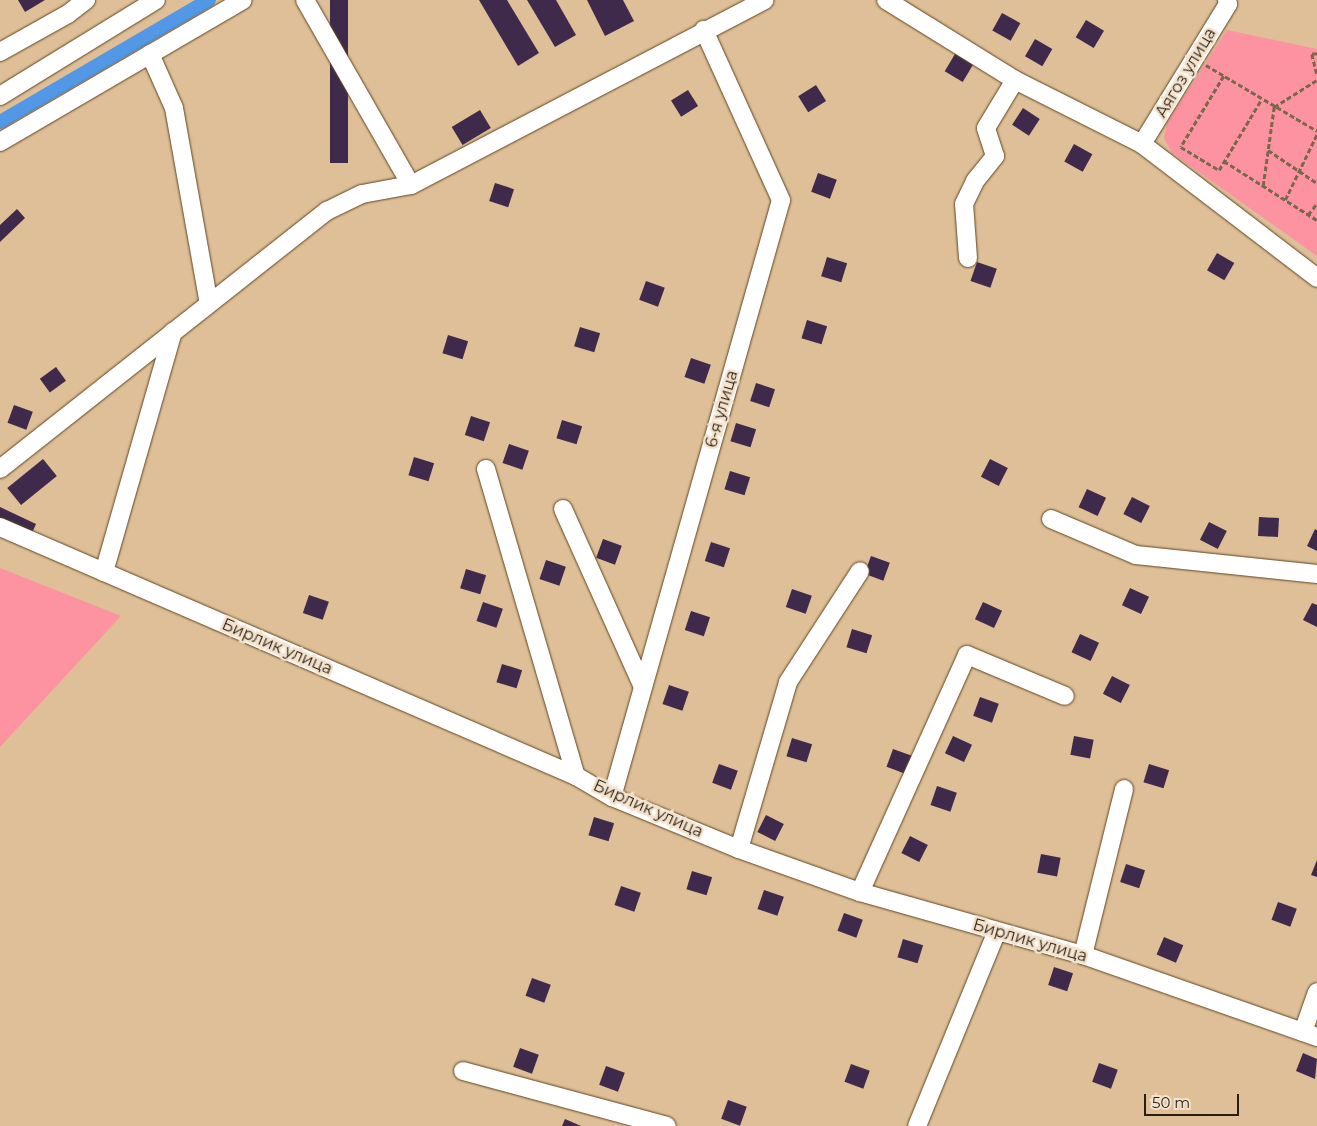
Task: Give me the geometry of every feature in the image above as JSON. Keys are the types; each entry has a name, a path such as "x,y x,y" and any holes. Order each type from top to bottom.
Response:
{"street":[{"path":"0,52 68,14 86,0"},
{"path":"0,96 156,0"},
{"path":"0,142 243,0"},
{"path":"305,0 411,185"},
{"path":"0,469 327,211 362,194 411,185 704,30 765,0"},
{"path":"886,0 1015,80 1142,144 1317,278"},
{"name":"Аягоз улица","path":"1142,144 1229,1"},
{"name":"6-я улица","path":"612,797 781,200 704,30"},
{"path":"150,54 174,108 209,304"},
{"path":"968,258 964,204 975,181 995,156 986,128 1015,80"},
{"path":"104,572 173,332"},
{"path":"486,469 576,776"},
{"path":"563,509 643,687"},
{"path":"1051,519 1136,555 1317,574"},
{"name":"Бирлик улица","path":"0,527 576,776 612,797 739,848 860,892 996,932 1083,955 1310,1034"},
{"path":"739,848 788,682 860,571"},
{"path":"860,892 967,655 1065,696"},
{"path":"1083,955 1124,789"},
{"path":"917,1126 996,932"},
{"path":"1310,1034 1317,992"},
{"path":"463,1071 667,1126"}],"path":[{"path":"1317,54 1312,54 1317,74"},
{"path":"1195,58 1261,100 1317,132 1285,200"},
{"path":"1224,76 1181,147 1219,170 1261,100"},
{"path":"1263,186 1274,107 1317,80"},
{"path":"1268,150 1317,183"},
{"path":"1224,161 1317,220"},
{"path":"1308,215 1317,203"}],"shaded area":[{"path":"1227,30 1317,49 1317,256 1172,153 1164,138 1167,123"},
{"path":"0,568 121,616 0,747"}],"building":[{"path":"18,0 45,0 25,12"},
{"path":"330,0 348,0 348,163 330,163"},
{"path":"479,0 507,0 539,53 518,66"},
{"path":"527,0 556,0 576,35 555,47"},
{"path":"587,0 623,0 634,21 605,36"},
{"path":"1002,13 1020,23 1011,41 992,30"},
{"path":"1086,20 1104,31 1094,48 1076,37"},
{"path":"1035,39 1052,49 1042,66 1025,56"},
{"path":"955,54 973,65 963,82 945,71"},
{"path":"816,85 826,101 808,112 798,96"},
{"path":"688,90 698,106 681,117 671,101"},
{"path":"1023,108 1040,119 1029,136 1012,125"},
{"path":"480,110 491,128 463,145 452,127"},
{"path":"1074,144 1092,154 1083,172 1064,161"},
{"path":"818,173 837,180 830,199 811,192"},
{"path":"495,183 514,189 508,207 489,201"},
{"path":"17,209 25,218 0,242 0,225"},
{"path":"1217,253 1234,263 1224,280 1207,270"},
{"path":"827,257 847,263 841,282 821,276"},
{"path":"977,262 997,269 990,288 970,281"},
{"path":"646,281 665,288 658,307 639,300"},
{"path":"807,320 827,326 822,344 801,338"},
{"path":"580,327 600,333 594,352 574,346"},
{"path":"448,335 468,341 463,359 442,353"},
{"path":"691,358 711,365 704,384 684,377"},
{"path":"56,367 66,381 50,393 40,379"},
{"path":"756,383 775,389 769,407 750,401"},
{"path":"14,405 33,412 26,430 8,423"},
{"path":"471,416 490,422 484,441 465,435"},
{"path":"562,420 582,426 577,444 556,438"},
{"path":"736,423 756,429 751,447 730,441"},
{"path":"509,444 529,451 522,470 502,463"},
{"path":"414,457 434,463 429,481 408,475"},
{"path":"43,459 57,476 21,505 7,488"},
{"path":"990,459 1008,468 999,486 981,477"},
{"path":"730,471 750,477 745,495 724,489"},
{"path":"1087,489 1106,498 1098,516 1079,507"},
{"path":"1132,497 1150,506 1141,523 1123,514"},
{"path":"0,507 36,524 31,535 0,521"},
{"path":"1259,517 1279,518 1278,537 1258,536"},
{"path":"1209,522 1227,531 1218,549 1200,540"},
{"path":"1315,529 1317,530 1317,551 1307,546"},
{"path":"603,539 622,546 615,565 596,558"},
{"path":"711,542 730,548 724,567 705,561"},
{"path":"871,556 890,563 883,581 865,574"},
{"path":"546,560 566,567 559,586 539,579"},
{"path":"466,569 486,575 480,594 460,588"},
{"path":"1130,588 1149,597 1141,614 1122,605"},
{"path":"792,589 812,596 806,614 786,607"},
{"path":"309,595 329,602 323,620 303,613"},
{"path":"483,602 503,609 496,628 476,621"},
{"path":"983,602 1002,611 994,628 975,619"},
{"path":"1312,603 1317,605 1317,627 1303,620"},
{"path":"691,611 710,617 704,636 685,630"},
{"path":"852,629 872,635 867,653 846,647"},
{"path":"1080,634 1099,643 1091,661 1072,652"},
{"path":"502,664 522,670 517,688 496,682"},
{"path":"1112,676 1130,685 1121,703 1103,694"},
{"path":"669,685 689,692 682,711 662,704"},
{"path":"980,697 999,704 992,723 973,716"},
{"path":"953,736 972,745 964,762 945,753"},
{"path":"1074,736 1094,740 1090,758 1070,755"},
{"path":"792,738 812,744 807,762 786,756"},
{"path":"893,749 912,756 905,774 887,767"},
{"path":"719,764 738,771 731,790 712,783"},
{"path":"1149,764 1169,770 1164,788 1143,782"},
{"path":"937,786 957,793 950,812 930,805"},
{"path":"766,815 784,824 775,841 757,832"},
{"path":"594,817 614,823 609,841 588,835"},
{"path":"910,836 928,845 919,862 901,853"},
{"path":"1041,854 1061,858 1057,876 1037,873"},
{"path":"1317,860 1317,877 1311,875"},
{"path":"1126,864 1145,870 1139,888 1120,882"},
{"path":"692,871 712,877 707,895 686,889"},
{"path":"621,886 641,893 634,912 614,905"},
{"path":"764,890 784,897 777,916 757,909"},
{"path":"1278,902 1297,909 1290,927 1272,920"},
{"path":"844,913 863,920 856,938 838,931"},
{"path":"1164,937 1183,945 1176,963 1157,954"},
{"path":"903,939 923,945 918,963 897,957"},
{"path":"1054,967 1073,973 1067,991 1048,985"},
{"path":"532,978 551,985 544,1003 526,996"},
{"path":"520,1048 539,1055 532,1074 513,1067"},
{"path":"1303,1053 1317,1059 1315,1079 1296,1071"},
{"path":"1099,1063 1118,1070 1111,1089 1092,1082"},
{"path":"851,1064 870,1071 863,1089 845,1082"},
{"path":"606,1066 625,1073 618,1092 599,1085"},
{"path":"728,1100 747,1107 740,1126 721,1119"},
{"path":"565,1119 581,1126 562,1126"}],"waterway":[{"path":"0,122 209,0"}]}
